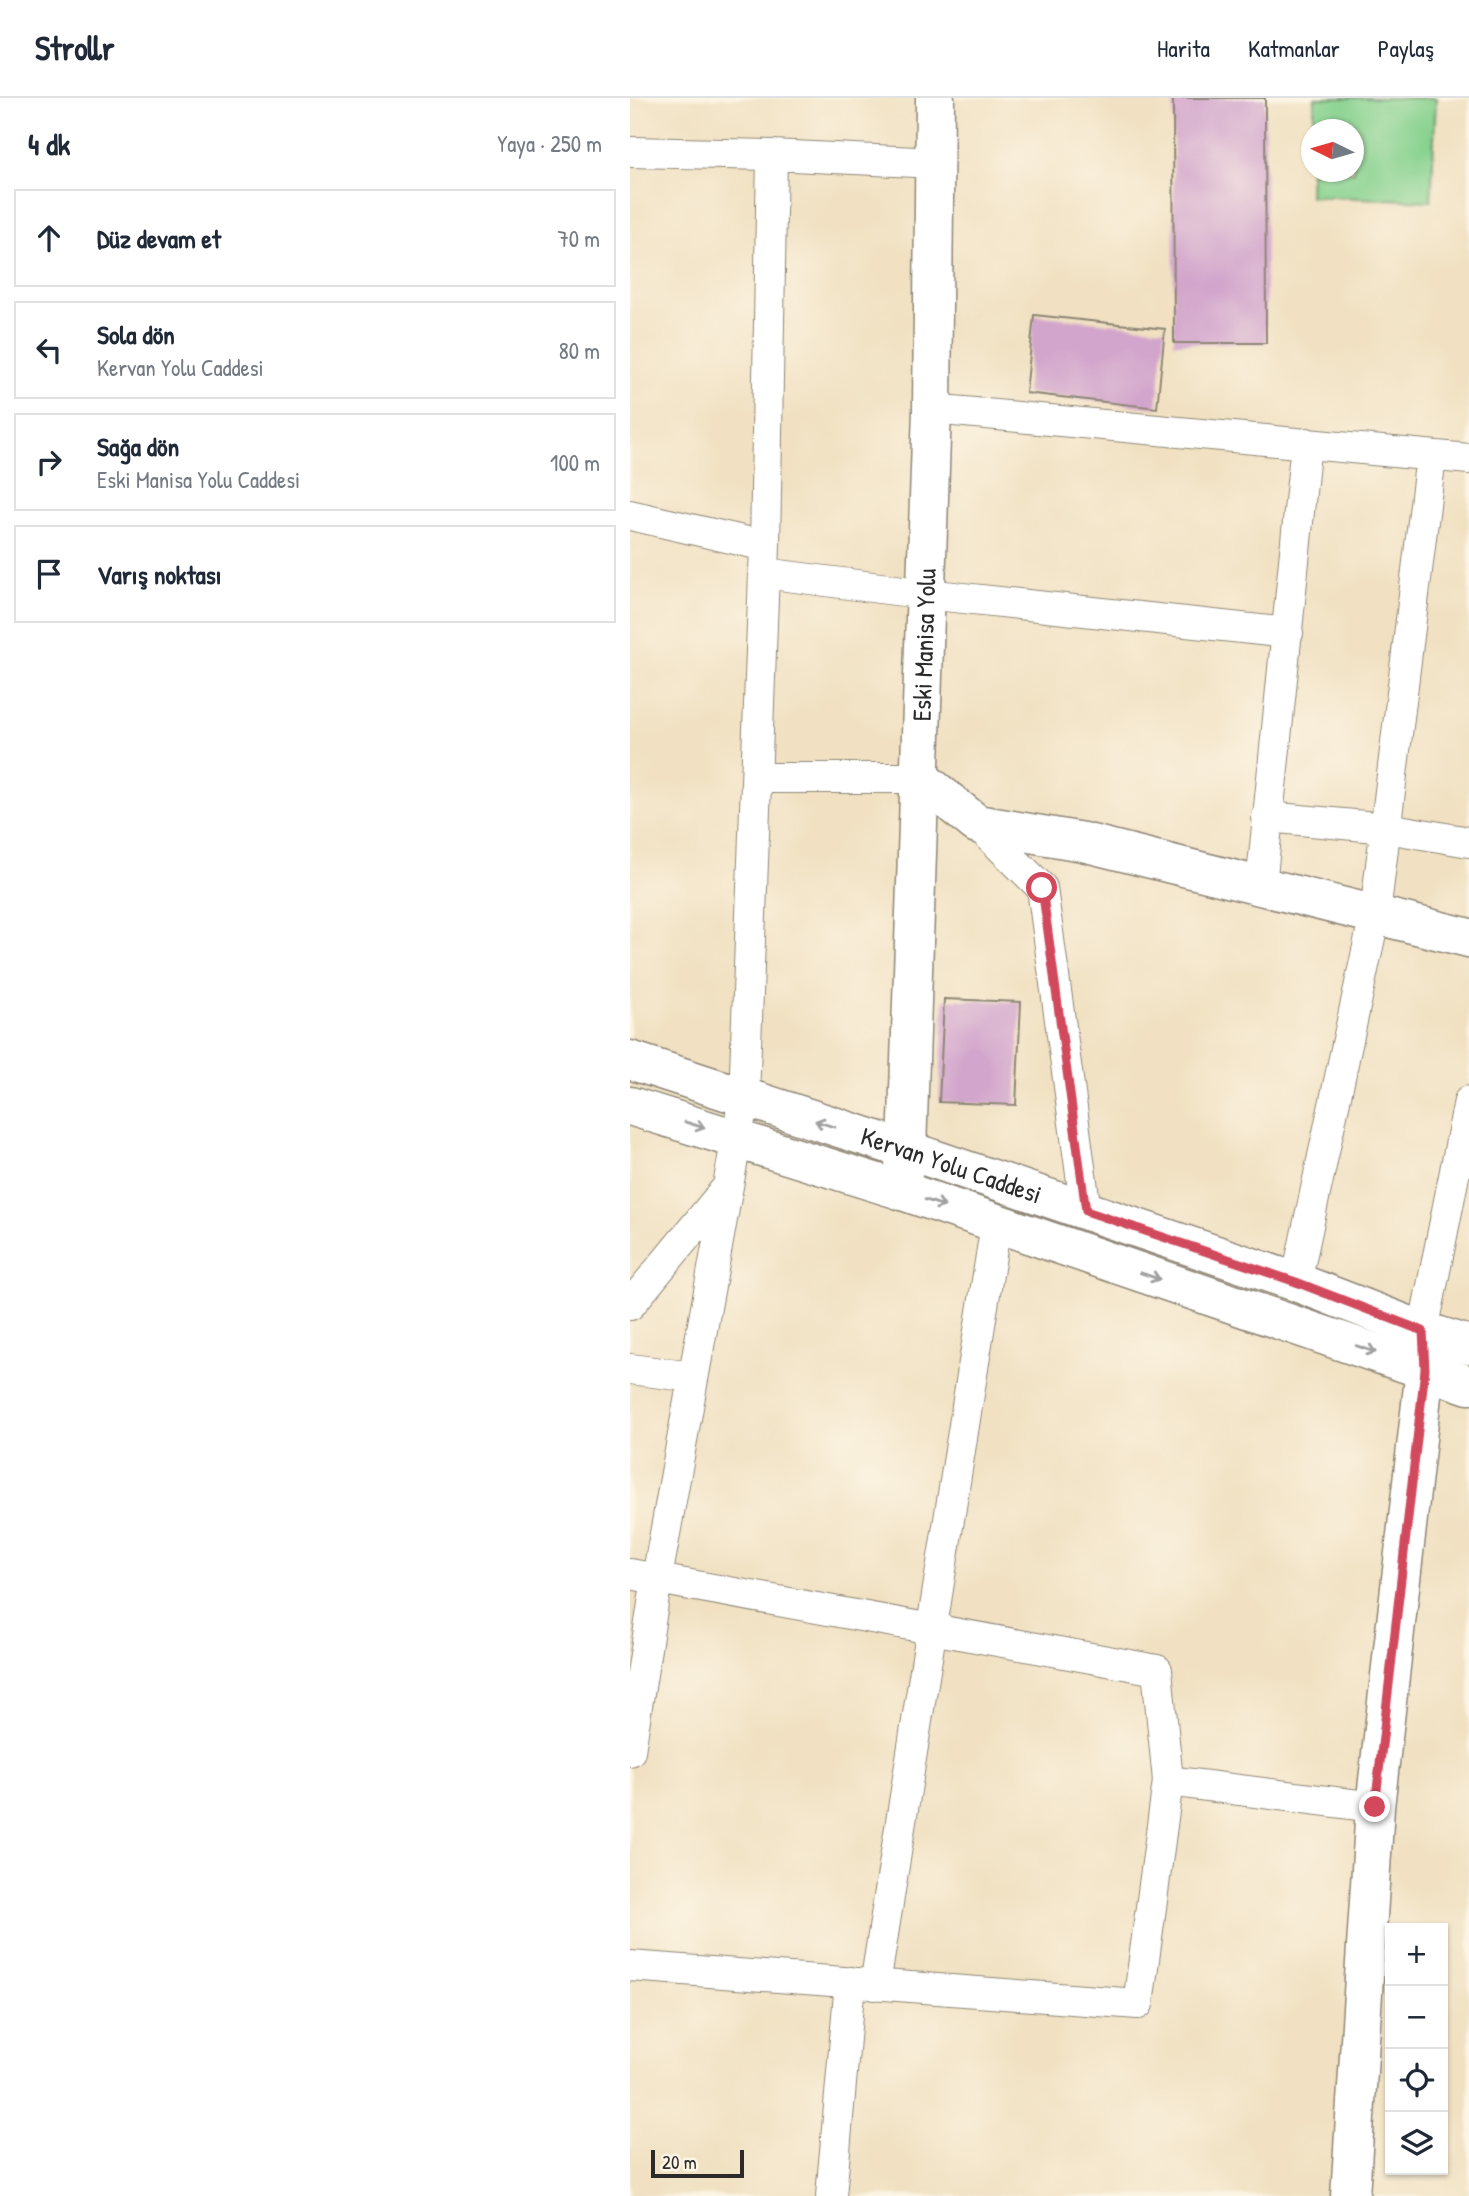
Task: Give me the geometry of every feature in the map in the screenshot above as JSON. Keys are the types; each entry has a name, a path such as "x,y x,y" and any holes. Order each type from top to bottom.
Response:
{"main road":[{"name":"Eski Manisa Yolu","path":"900,1190 907,1150 932,409 935,98"},
{"path":"920,778 977,824 1083,842 1469,938"},
{"name":"Kervan Yolu Caddesi","path":"630,1060 907,1150 1296,1282 1423,1331 1469,1345"},
{"name":"Kervan Yolu Caddesi","path":"630,1105 900,1190 1469,1385"},
{"path":"1350,2196 1375,1807 1425,1369 1423,1331"}],"street":[{"path":"630,152 772,155 936,163"},
{"path":"630,1751 644,1576 693,1377 744,1098 764,559 772,155"},
{"path":"932,409 1469,459"},
{"path":"1261,886 1307,443"},
{"path":"1296,1282 1375,915 1431,456"},
{"path":"630,515 764,559 926,594 1288,634"},
{"path":"757,778 920,778"},
{"path":"1267,817 1387,828 1469,842"},
{"path":"977,824 1042,888 1086,1211"},
{"path":"1423,1331 1469,1101"},
{"path":"630,1305 727,1188"},
{"path":"831,2196 862,1984 932,1628 996,1224"},
{"path":"630,1369 693,1377"},
{"path":"630,1966 1138,2004 1168,1781 1157,1670 644,1576"},
{"path":"1168,1781 1375,1807"}],"green space":[{"path":"1315,98 1436,98 1431,201 1310,196 1310,182 1364,182 1364,119 1314,119"}],"building":[{"path":"1173,98 1265,98 1266,343 1174,343"},
{"path":"1034,315 1165,329 1157,408 1026,393"},
{"path":"944,999 1021,1002 1016,1105 939,1102"}],"route":[{"path":"1042,888 1086,1211 1296,1282 1423,1331 1425,1369 1375,1807"}]}
